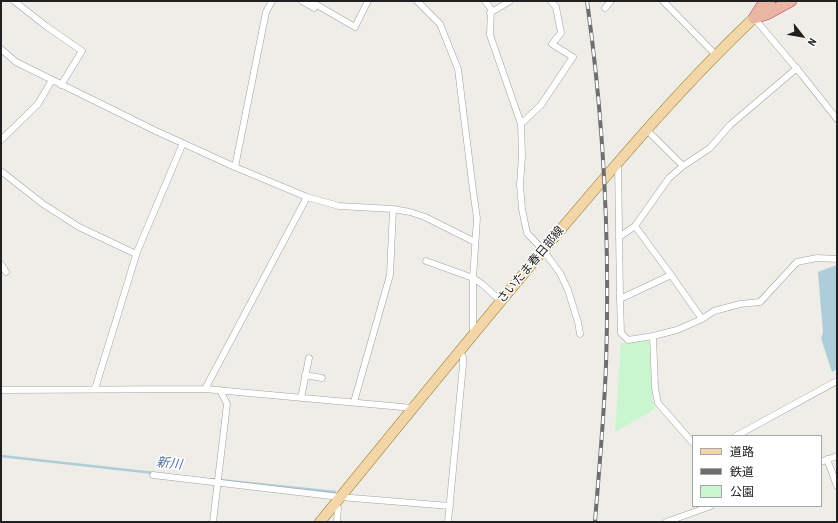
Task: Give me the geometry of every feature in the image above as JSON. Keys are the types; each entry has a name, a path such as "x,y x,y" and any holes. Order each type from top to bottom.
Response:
{"highway":[{"path":"754,18 761,7 770,1"},
{"path":"754,18 767,14 791,1"}],"main road":[{"name":"さいたま春日部線","path":"320,522 501,301 618,162 715,54 754,18"}],"street":[{"path":"14,1 82,51 61,85"},
{"path":"234,167 266,12 272,1"},
{"path":"302,1 354,30"},
{"path":"310,1 355,27 368,1"},
{"path":"418,1 440,24 458,69 477,218 473,278 473,336"},
{"path":"485,1 490,8 490,35 521,124 522,156 520,185 522,209 528,233 544,250 560,273 568,290 578,322 580,334"},
{"path":"490,14 510,1"},
{"path":"521,124 541,104 573,57 552,44 561,33 556,7 551,1"},
{"path":"605,8 611,1"},
{"path":"663,1 715,54"},
{"path":"754,18 797,68 837,119"},
{"path":"1,49 16,62 61,85 234,167 307,197 339,206 394,209 410,212 425,217 475,242"},
{"path":"619,237 635,226 669,178 683,166 710,148 730,125 797,68"},
{"path":"1,140 38,104 52,80"},
{"path":"647,130 683,166"},
{"path":"95,389 136,254 183,143"},
{"path":"618,162 621,333 628,340 677,330 702,319 714,311 740,304 760,302 797,262 817,258 837,259"},
{"path":"1,171 43,204 79,227 136,254"},
{"path":"205,389 307,197"},
{"path":"354,402 390,275 394,209"},
{"path":"635,226 702,319"},
{"path":"426,261 473,278 501,301"},
{"path":"1,264 6,272"},
{"path":"620,300 671,275"},
{"path":"653,336 655,388 658,403 692,442"},
{"path":"448,522 463,366 463,358 460,351"},
{"path":"300,398 309,358"},
{"path":"305,375 322,378"},
{"path":"738,435 837,381"},
{"path":"1,390 205,389 413,408"},
{"path":"212,522 227,404 220,390"},
{"path":"837,456 824,460 837,486"},
{"path":"152,475 338,500 450,506"},
{"path":"337,522 338,500"},
{"path":"666,522 708,507"}],"green space":[{"path":"649,341 652,396 655,409 615,432 621,343"}],"water":[{"path":"837,265 837,369 832,372 821,338 823,333 818,272"}],"waterway":[{"name":"新川","path":"1,456 154,473"},
{"name":"新川","path":"210,479 335,492"}],"railway":[{"path":"587,1 602,137 607,274 606,365 595,522"}]}
